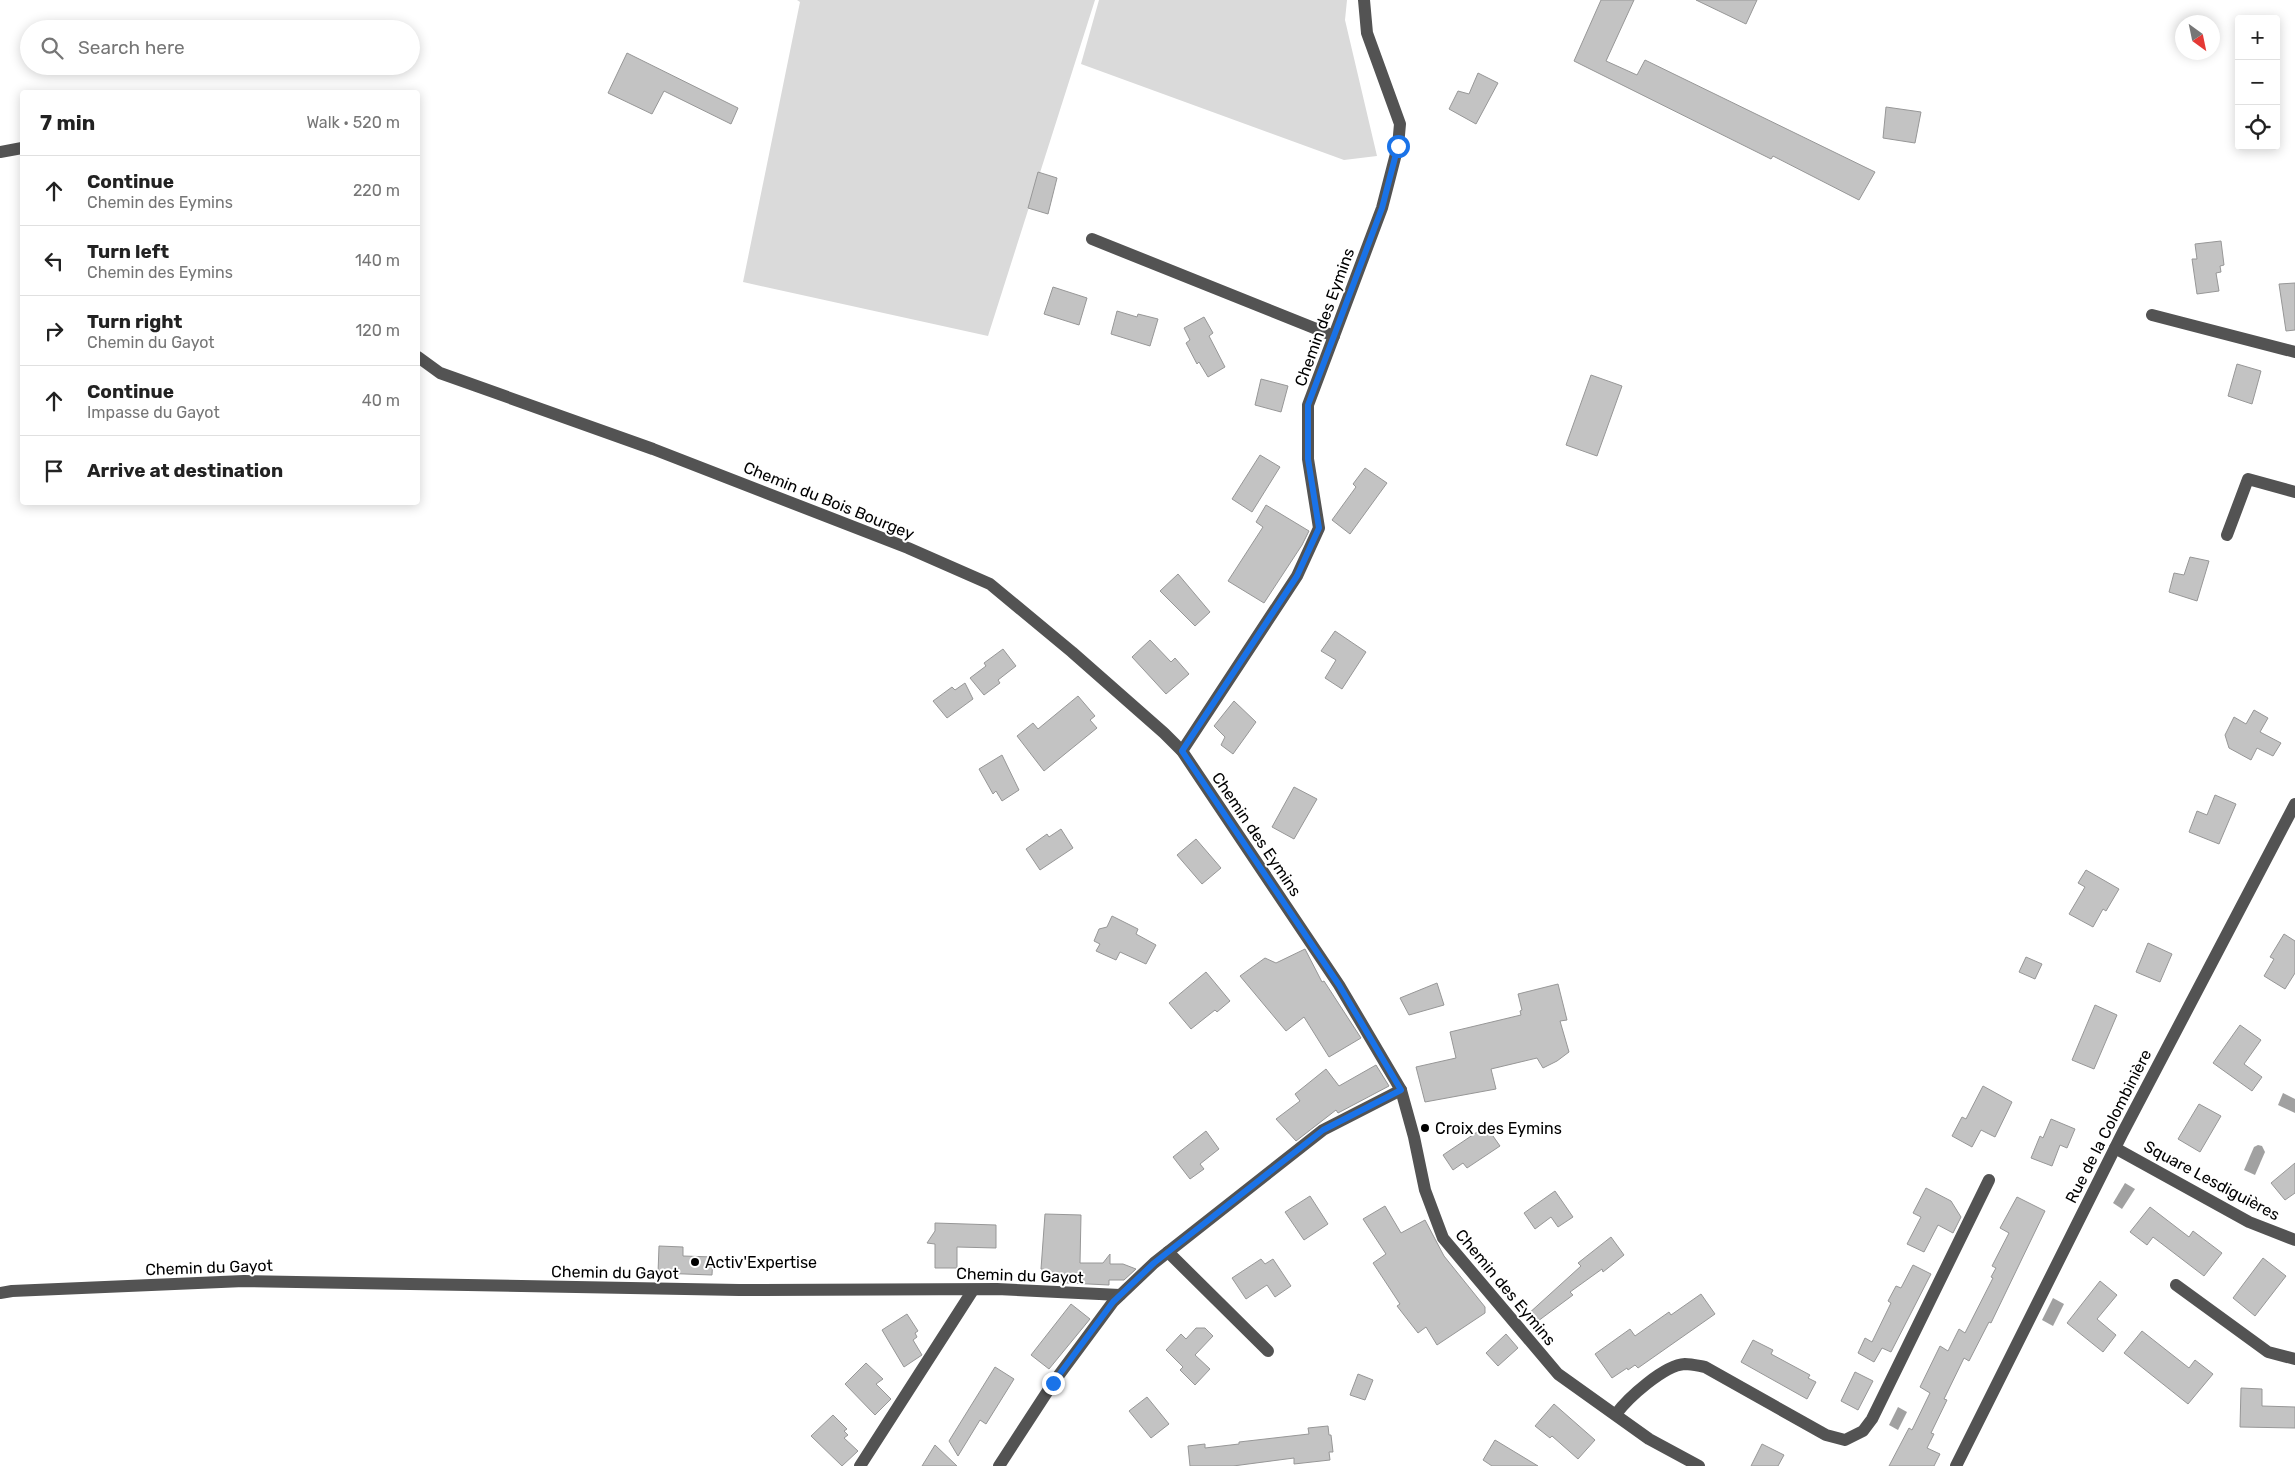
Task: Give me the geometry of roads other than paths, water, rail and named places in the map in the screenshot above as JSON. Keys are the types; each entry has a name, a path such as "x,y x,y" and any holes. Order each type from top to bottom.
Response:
{"street":[{"name":"Chemin des Eymins","path":"1364,0 1367,33 1400,124 1398,146 1382,208 1308,405 1308,459 1319,528 1297,576 1182,751 1339,985 1401,1090 1425,1190 1443,1238 1558,1374 1649,1439 1698,1466"},
{"path":"0,152 20,148"},
{"path":"1092,239 1334,336"},
{"path":"2152,315 2295,352"},
{"name":"Chemin du Bois Bourgey","path":"420,358 440,373 653,448 908,548 990,584 1092,670 1182,751"},
{"path":"2227,535 2248,479 2295,492"},
{"name":"Rue de la Colombinière","path":"1956,1466 2115,1148 2295,804"},
{"path":"999,1466 1053,1383 1120,1295 1168,1252 1323,1130 1401,1090"},
{"name":"Square Lesdiguières","path":"2115,1148 2249,1222 2295,1240"},
{"path":"1616,1414 1627,1399 1664,1372 1684,1364 1705,1367 1826,1434 1846,1440 1863,1431 1872,1419 1989,1180"},
{"path":"1168,1252 1268,1351"},
{"name":"Chemin du Gayot","path":"0,1293 22,1290 244,1281 739,1290 973,1290 1120,1295"},
{"path":"2176,1285 2268,1352 2295,1359"},
{"path":"860,1466 973,1290"}],"place":[{"name":"Croix des Eymins","path":"1425,1128"},
{"name":"Activ'Expertise","path":"695,1262"}]}
